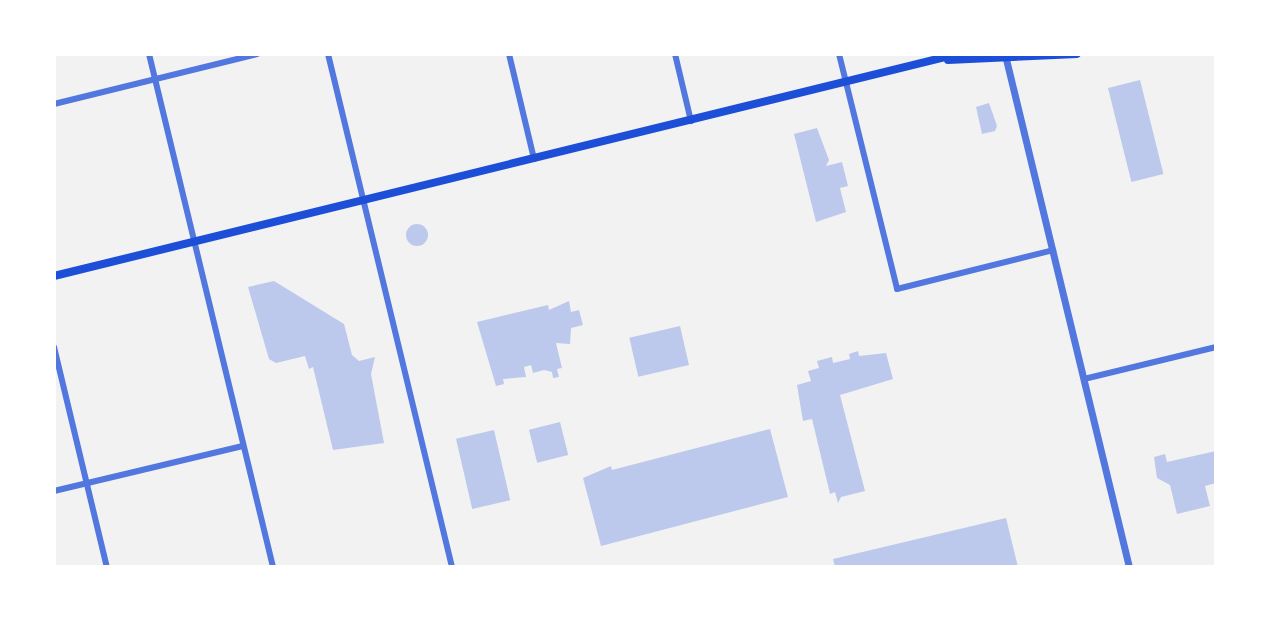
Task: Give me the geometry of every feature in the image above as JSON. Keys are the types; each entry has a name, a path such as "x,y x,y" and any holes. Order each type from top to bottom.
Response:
{"main road":[{"path":"54,276 846,84 958,54"},
{"path":"942,60 1077,54"}],"street":[{"path":"149,54 273,567"},
{"path":"54,104 257,54"},
{"path":"328,54 452,567"},
{"path":"509,54 534,159"},
{"path":"675,54 691,121"},
{"path":"839,54 897,289 1053,250"},
{"path":"1006,57 1129,567"},
{"path":"54,347 107,567"},
{"path":"1084,379 1216,347"},
{"path":"54,491 243,446"}],"building":[{"path":"1140,80 1163,174 1131,182 1108,88"},
{"path":"989,103 997,126 995,131 982,134 976,107"},
{"path":"817,128 829,160 826,166 842,162 848,186 840,188 846,212 816,222 794,134"},
{"path":"417,224 427,231 428,235 421,245 417,246 407,239 406,235 413,225"},
{"path":"274,281 344,324 352,355 359,361 375,357 371,374 384,443 333,450 313,367 309,369 305,356 276,363 269,359 248,287"},
{"path":"569,301 571,312 579,310 583,325 571,328 570,344 556,343 562,368 557,369 559,377 553,378 552,372 544,370 533,373 531,365 524,367 526,377 503,379 504,384 496,386 477,322 548,305 549,310"},
{"path":"680,326 689,365 638,377 629,338"},
{"path":"858,351 859,356 886,353 893,379 840,395 865,491 841,497 838,503 835,492 830,494 812,419 803,421 797,385 811,381 808,371 819,368 817,361 832,357 833,363 850,359 849,354"},
{"path":"560,422 568,455 537,463 529,430"},
{"path":"770,429 788,497 601,546 583,478 611,466 612,470"},
{"path":"494,430 510,500 472,509 456,439"},
{"path":"1216,451 1216,483 1205,486 1210,506 1177,514 1170,485 1157,478 1154,457 1165,454 1167,462"},
{"path":"1006,518 1018,567 835,567 833,559"}]}
